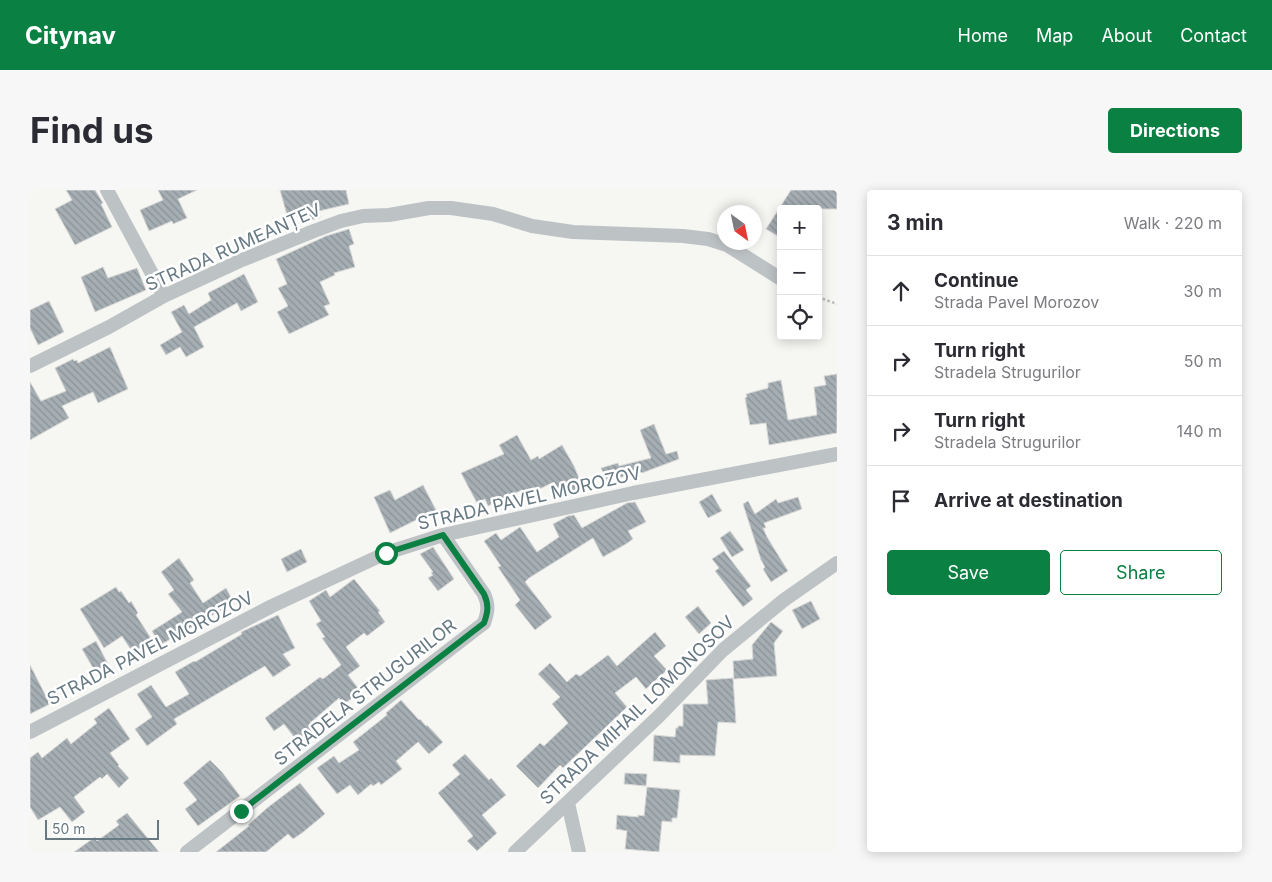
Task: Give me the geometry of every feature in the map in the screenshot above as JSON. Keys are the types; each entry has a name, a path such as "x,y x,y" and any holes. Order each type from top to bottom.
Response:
{"street":[{"path":"108,190 164,296"},
{"name":"STRADA RUMEANȚEV","path":"30,366 109,327 164,296 242,260 341,221 363,216 389,215 430,208 451,208 493,214 532,226 572,232 683,236 708,239 727,245 777,276"},
{"name":"STRADA PAVEL MOROZOV","path":"30,732 272,606 386,553 443,535 633,493 837,454"},
{"name":"STRADELA STRUGURILOR","path":"188,852 484,623 488,611 488,603 484,594 443,535"},
{"name":"STRADA MIHAIL LOMONOSOV","path":"515,852 659,716 723,650 784,600 837,563"},
{"path":"568,803 579,852"}],"path":[{"path":"822,298 837,304"}],"building":[{"path":"66,190 95,190 103,203 101,204 112,227 75,245 55,209 72,200"},
{"path":"158,190 197,190 178,199 187,218 173,224 172,221 149,231 140,210 163,200"},
{"path":"280,190 346,190 349,204 319,211 320,218 307,221 303,211 287,215"},
{"path":"791,190 837,190 837,209 822,209 822,205 781,205"},
{"path":"777,212 777,236 766,229"},
{"path":"349,229 354,244 349,246 355,267 334,273 335,275 320,282 330,304 324,306 329,315 289,334 277,312 288,306 278,288 287,284 276,259 326,236"},
{"path":"103,267 108,278 137,268 146,290 95,312 81,277"},
{"path":"244,274 258,302 241,311 237,303 194,327 204,347 186,357 180,347 166,355 160,345 182,332 171,312 184,305 189,314 211,300 208,293"},
{"path":"49,301 64,332 38,345 30,328 30,310"},
{"path":"110,347 128,389 98,403 93,392 62,406 69,418 30,440 30,382 41,401 66,391 55,368 73,359 74,361 77,360 78,363"},
{"path":"837,374 837,433 769,445 766,423 750,425 745,398 747,397 746,394 768,388 768,383 781,380 788,420 817,415 814,387 826,385 824,376"},
{"path":"654,424 666,454 677,451 679,459 642,473 607,481 601,468 618,463 619,466 651,458 640,430"},
{"path":"517,435 531,460 538,456 539,459 562,445 574,466 583,488 560,494 554,482 525,496 522,490 488,506 485,499 477,503 461,473 504,454 499,445"},
{"path":"423,485 436,510 390,533 374,497 390,490 395,500"},
{"path":"712,494 722,511 708,518 699,502"},
{"path":"798,497 802,509 764,523 766,528 763,528 767,537 788,571 771,582 763,569 765,567 743,504 748,501 755,514 776,499 778,503"},
{"path":"635,502 646,522 628,531 633,539 603,557 593,538 525,582 552,617 535,630 515,605 520,600 498,567 501,566 484,541 496,533 501,540 520,527 537,552 559,537 553,524 568,516 574,515 582,528 627,503"},
{"path":"730,531 744,550 732,557 720,538"},
{"path":"433,547 454,579 438,591 428,578 433,575 431,573 433,572 420,554"},
{"path":"301,549 307,562 287,572 281,559"},
{"path":"724,551 751,586 746,590 753,599 743,607 715,571 719,568 712,559"},
{"path":"179,558 194,580 190,583 203,603 226,588 234,603 160,645 152,631 182,612 168,594 174,590 161,572"},
{"path":"354,579 380,611 378,612 385,622 367,636 364,633 346,647 360,666 348,675 361,692 344,704 339,698 310,723 318,733 301,746 284,724 274,731 265,718 320,677 323,679 341,665 322,638 325,637 316,624 321,621 309,601 326,590 330,597"},
{"path":"116,587 129,603 131,601 138,613 136,615 152,640 133,653 122,636 104,648 80,609"},
{"path":"811,601 820,619 802,629 792,610"},
{"path":"698,606 711,623 699,634 685,617"},
{"path":"278,615 295,648 283,654 291,665 273,677 265,666 174,719 177,724 147,746 135,729 152,717 137,694 151,685 166,707 189,694 175,672 242,634 241,632"},
{"path":"771,622 783,631 774,643 777,676 734,679 733,661 753,659 752,645"},
{"path":"655,632 666,646 654,656 667,670 646,689 636,677 615,693 627,707 563,768 560,765 538,788 516,766 540,743 544,746 568,723 552,704 560,697 538,674 550,663 567,682 576,674 580,676 608,655 617,666"},
{"path":"96,641 109,666 96,673 82,649"},
{"path":"30,665 50,704 30,714"},
{"path":"733,678 736,723 718,722 715,756 680,755 680,763 653,761 654,735 675,737 676,728 683,726 683,704 708,704 706,680"},
{"path":"401,700 443,742 429,754 418,742 396,761 402,769 381,785 379,782 373,786 371,784 358,795 350,785 337,794 317,768 334,756 339,763 359,750 353,742 387,715 386,713"},
{"path":"109,708 130,739 110,753 129,778 119,788 107,774 102,779 100,777 74,797 85,812 72,822 60,807 38,820 30,807 30,758 38,752 42,758 67,738 71,744 97,723 94,719"},
{"path":"465,754 506,795 482,815 497,833 477,851 467,841 473,836 438,793 460,774 452,765"},
{"path":"210,760 222,772 240,796 198,826 185,809 197,800 183,783"},
{"path":"625,773 647,774 646,786 624,784"},
{"path":"300,783 325,814 302,833 293,839 288,834 266,852 216,852 249,826 267,808"},
{"path":"647,787 680,790 677,818 672,818 672,822 662,821 659,852 625,849 627,831 616,829 617,815 644,816"},
{"path":"127,813 159,852 74,852 95,837 97,841 119,825 116,821"}],"route":[{"path":"241,811 484,623 488,611 488,603 484,594 443,535 386,553"}]}
